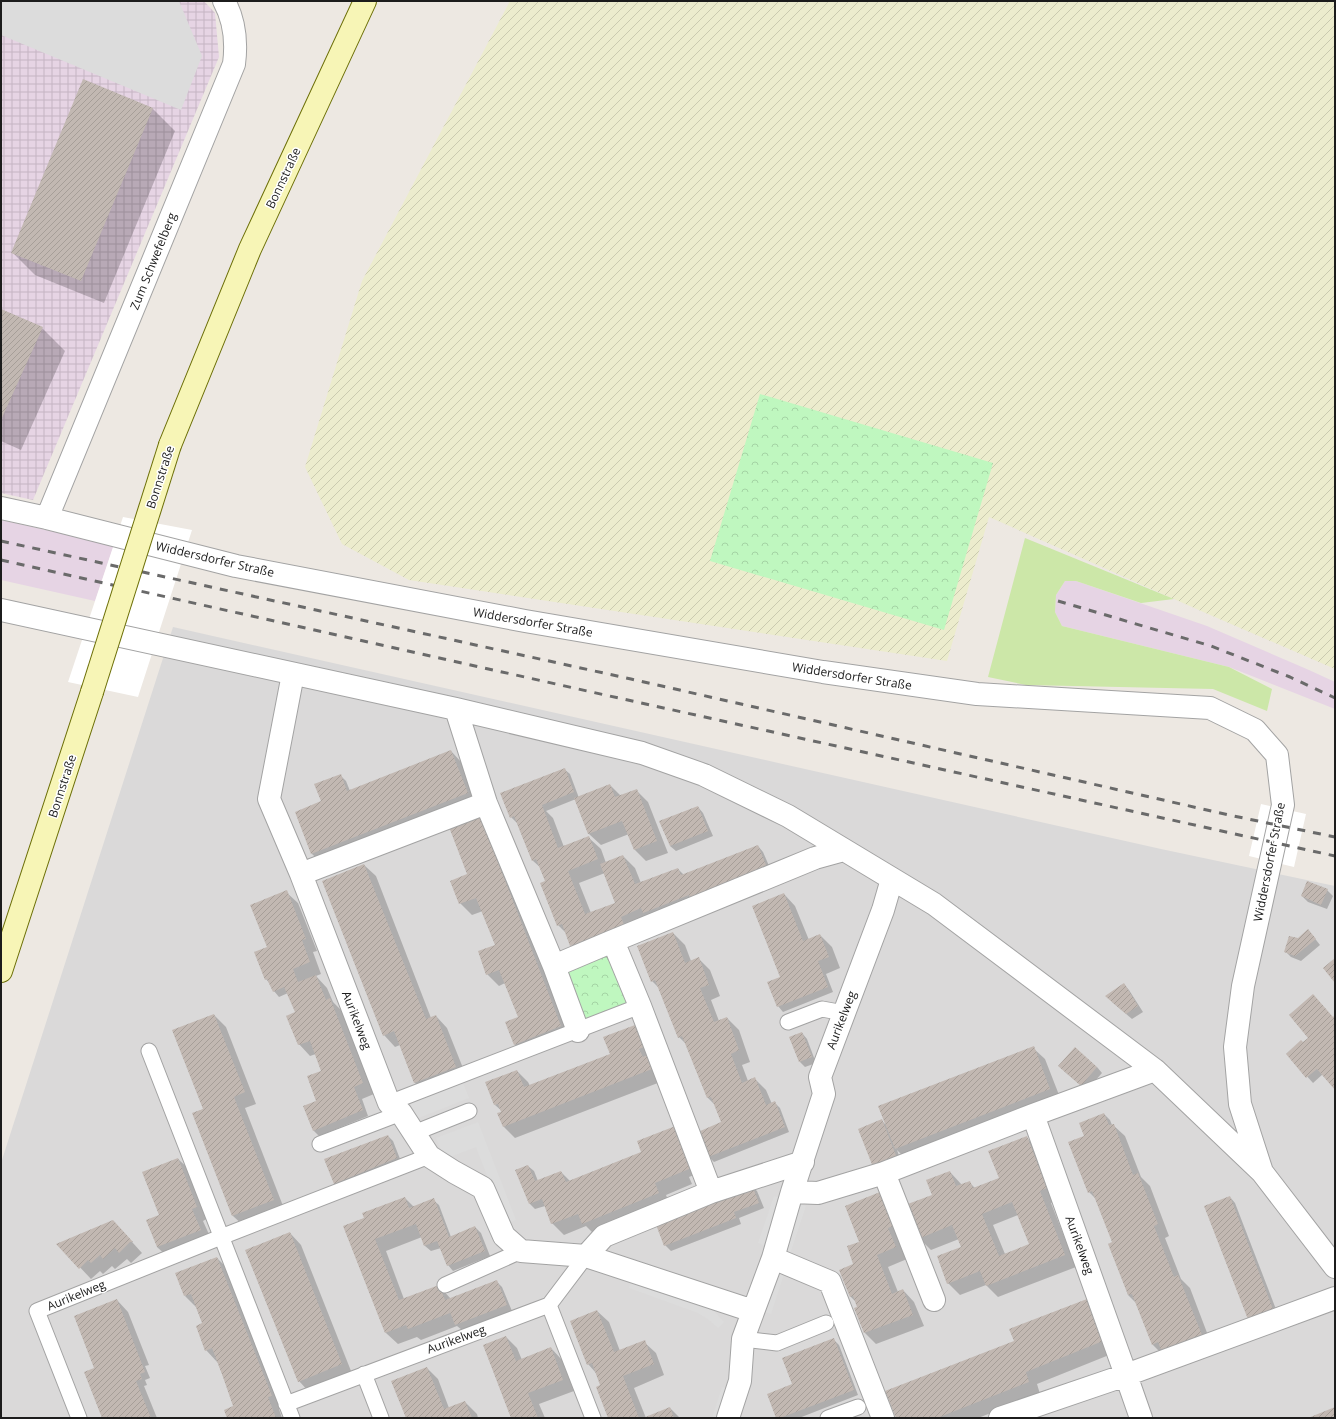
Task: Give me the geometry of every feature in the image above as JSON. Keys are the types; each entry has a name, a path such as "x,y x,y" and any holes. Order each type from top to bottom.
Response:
{"main road":[{"name":"Bonnstraße","path":"1,971 92,692 170,445 250,249 365,1"}],"street":[{"name":"Zum Schwefelberg","path":"47,518 234,64 236,37 232,18 224,1"},
{"name":"Widdersdorfer Straße","path":"1,508 47,518 236,566 533,623 823,672 977,694 1210,708 1255,730 1277,756 1283,805 1243,986 1235,1047 1240,1104 1262,1172"},
{"name":"Widdersdorfer Straße","path":"7,614 456,709 642,753 704,775 781,813 934,904 1155,1070 1262,1172 1335,1267"},
{"name":"Aurikelweg","path":"293,674 269,799 301,874 395,1108 430,1156 454,1172 483,1188 504,1236 521,1251"},
{"path":"456,709 486,803 554,966 578,1031"},
{"path":"301,874 486,803"},
{"path":"554,966 815,858 844,850"},
{"name":"Aurikelweg","path":"728,1418 740,1381 743,1339 773,1258 792,1192 824,1094 820,1077 892,879"},
{"path":"613,941 640,1006 711,1192"},
{"path":"792,1192 818,1193 884,1173 1033,1115 1155,1070"},
{"name":"Aurikelweg","path":"1033,1115 1126,1375 1139,1417"},
{"path":"586,1256 604,1236 711,1192 803,1162"},
{"path":"884,1173 934,1300"},
{"path":"521,1251 586,1256 753,1311"},
{"path":"773,1258 830,1282 883,1418"},
{"path":"1000,1418 1126,1375 1335,1298"}],"lane":[{"path":"320,1144 395,1108 640,1006"},
{"path":"788,1022 822,1009 844,1013"},
{"path":"149,1051 292,1418"},
{"path":"414,1133 469,1111"},
{"name":"Aurikelweg","path":"79,1418 37,1311 221,1237 430,1156"},
{"path":"445,1284 521,1251"},
{"path":"586,1256 549,1305 593,1418"},
{"name":"Aurikelweg","path":"286,1404 549,1305"},
{"path":"743,1339 777,1343 826,1323"},
{"path":"364,1374 381,1418"},
{"path":"828,1418 858,1407"}],"shaded area":[{"path":"1,1 204,1 215,13 219,57 33,500 1,493"},
{"path":"1,1 179,1 202,56 181,110 1,35"},
{"path":"1,520 114,545 95,601 1,580"},
{"path":"1065,581 1076,581 1207,626 1335,682 1335,709 1229,667 1062,626 1055,612 1056,595"},
{"path":"173,627 1161,849 1335,886 1335,1418 1,1418 1,1163"},
{"path":"461,1078 469,1098 416,1119 408,1099"},
{"path":"478,1122 516,1220 506,1224 476,1147 445,1159 436,1138"},
{"path":"774,1196 782,1199 766,1246 758,1243"},
{"path":"797,1203 806,1206 790,1254 781,1251"},
{"path":"776,1268 785,1271 771,1314 761,1311"},
{"path":"632,1278 703,1303 715,1312 724,1322 718,1328 698,1313 629,1288"},
{"path":"722,1387 733,1390 724,1418 712,1418"}],"green space":[{"path":"510,1 1335,1 1335,669 989,517 947,661 409,580 342,544 305,467 362,281"},
{"path":"760,394 993,463 944,630 710,561"},
{"path":"1025,538 1174,599 1141,603 1076,581 1065,581 1056,595 1055,612 1062,626 1229,667 1272,689 1267,711 1213,689 1026,685 988,677"},
{"path":"610,948 632,1003 581,1024 560,970"}],"pier":[{"path":"123,517 192,530 138,697 68,682"},
{"path":"1261,804 1306,814 1294,867 1249,856"}],"building":[{"path":"83,79 153,108 81,281 11,253"},
{"path":"1,309 43,327 1,420"},
{"path":"451,750 468,793 311,854 295,812 321,801 314,784 341,774 347,791"},
{"path":"565,768 574,792 542,805 558,848 589,836 598,859 568,871 585,914 615,903 600,864 623,855 635,884 678,868 681,875 758,845 768,870 690,900 689,895 643,913 641,908 621,917 624,925 570,946 562,924 557,926 540,883 545,881 536,859 532,861 514,816 510,818 500,793"},
{"path":"610,784 615,797 637,789 657,841 634,850 622,821 588,834 574,798"},
{"path":"698,806 708,831 670,846 659,821"},
{"path":"480,815 561,1026 514,1045 505,1022 518,1017 499,970 486,975 478,951 495,945 476,898 459,904 450,881 467,874 449,827"},
{"path":"364,864 426,1019 436,1015 456,1067 414,1083 394,1031 383,1036 322,881"},
{"path":"1307,881 1328,889 1321,905 1301,896"},
{"path":"287,890 306,939 302,940 310,962 293,969 298,982 316,975 326,1000 330,998 363,1083 354,1087 363,1110 313,1131 303,1106 316,1101 307,1076 321,1071 310,1041 298,1045 286,1016 295,1012 284,987 273,992 267,979 265,980 254,952 267,947 250,905"},
{"path":"784,893 803,941 820,934 829,957 818,961 828,987 777,1007 767,982 780,977 752,906"},
{"path":"1308,929 1316,939 1295,956 1284,952 1289,936 1298,938"},
{"path":"673,932 685,963 699,957 709,985 700,988 714,1022 727,1017 739,1050 731,1054 742,1083 755,1077 766,1105 775,1101 785,1127 708,1157 698,1132 721,1122 711,1097 707,1098 682,1036 678,1038 655,980 651,982 637,946"},
{"path":"1335,958 1335,983 1323,968"},
{"path":"1124,983 1138,1006 1126,1014 1105,996"},
{"path":"1313,994 1333,1017 1335,1015 1335,1090 1317,1069 1306,1078 1286,1054 1301,1040 1303,1042 1308,1038 1289,1015"},
{"path":"214,1014 245,1092 234,1097 274,1200 232,1216 192,1113 203,1109 172,1030"},
{"path":"635,1025 644,1047 639,1049 643,1057 647,1055 652,1069 503,1127 497,1113 501,1112 498,1104 494,1105 485,1082 517,1070 524,1087 610,1054 603,1037"},
{"path":"802,1032 812,1057 799,1062 789,1037"},
{"path":"1034,1046 1050,1089 895,1149 878,1106"},
{"path":"1075,1047 1097,1067 1081,1086 1058,1066"},
{"path":"1104,1113 1109,1125 1114,1124 1133,1175 1138,1173 1158,1224 1154,1226 1174,1277 1178,1275 1204,1340 1163,1355 1158,1342 1152,1345 1132,1294 1128,1295 1108,1244 1112,1242 1092,1191 1088,1193 1068,1142 1084,1136 1079,1123"},
{"path":"882,1119 897,1158 873,1167 858,1129"},
{"path":"678,1125 694,1167 655,1183 659,1193 582,1224 578,1214 551,1224 542,1199 529,1204 515,1170 528,1165 535,1181 561,1171 566,1182 641,1152 637,1141"},
{"path":"388,1135 397,1158 334,1184 324,1159"},
{"path":"1027,1136 1047,1188 1040,1191 1065,1255 986,1286 980,1271 947,1284 937,1256 961,1247 952,1225 918,1239 905,1205 932,1195 926,1180 950,1171 956,1186 970,1181 973,1188 999,1178 988,1151","holes":["1012,1202 1029,1244 999,1256 982,1214"]},
{"path":"178,1158 197,1207 192,1209 201,1230 157,1247 146,1220 159,1215 142,1172"},
{"path":"752,1185 759,1203 734,1212 736,1218 664,1246 655,1222"},
{"path":"880,1192 893,1226 888,1228 896,1247 877,1255 892,1294 903,1289 913,1315 864,1333 854,1308 857,1307 853,1296 850,1297 839,1270 853,1264 847,1246 859,1242 845,1206"},
{"path":"1230,1196 1274,1312 1249,1322 1204,1206"},
{"path":"405,1197 409,1208 434,1198 449,1237 475,1226 485,1251 447,1266 437,1241 424,1246 416,1224 375,1239 399,1300 439,1285 445,1300 497,1280 507,1305 455,1325 448,1307 450,1313 408,1329 406,1325 385,1333 343,1226 364,1218 362,1213"},
{"path":"113,1220 133,1242 130,1242 119,1253 115,1248 103,1259 100,1255 91,1263 88,1260 79,1269 56,1244"},
{"path":"290,1232 342,1364 298,1382 245,1250"},
{"path":"217,1257 272,1396 268,1397 276,1418 227,1418 224,1410 233,1406 223,1377 212,1348 205,1351 196,1326 202,1323 191,1294 184,1296 175,1273"},
{"path":"117,1299 145,1372 140,1374 142,1379 136,1381 151,1418 102,1418 84,1372 94,1368 74,1316"},
{"path":"1087,1299 1103,1341 1026,1372 1029,1382 937,1418 896,1418 885,1391 1014,1341 1009,1329"},
{"path":"597,1310 614,1352 645,1340 654,1364 623,1376 639,1418 608,1418 596,1387 600,1385 592,1363 587,1365 570,1321"},
{"path":"506,1336 516,1361 551,1347 563,1380 528,1393 538,1418 511,1418 483,1345"},
{"path":"834,1338 854,1390 780,1418 776,1418 767,1394 792,1384 782,1358"},
{"path":"427,1367 444,1409 465,1401 472,1418 406,1418 391,1381"},
{"path":"670,1407 674,1418 643,1418"},
{"path":"1335,1407 1335,1418 1308,1418"}],"railway":[{"path":"1,541 631,679 1229,815 1335,837"},
{"path":"1,560 1335,856"},
{"path":"1058,601 1211,646 1290,677 1335,698"}]}
